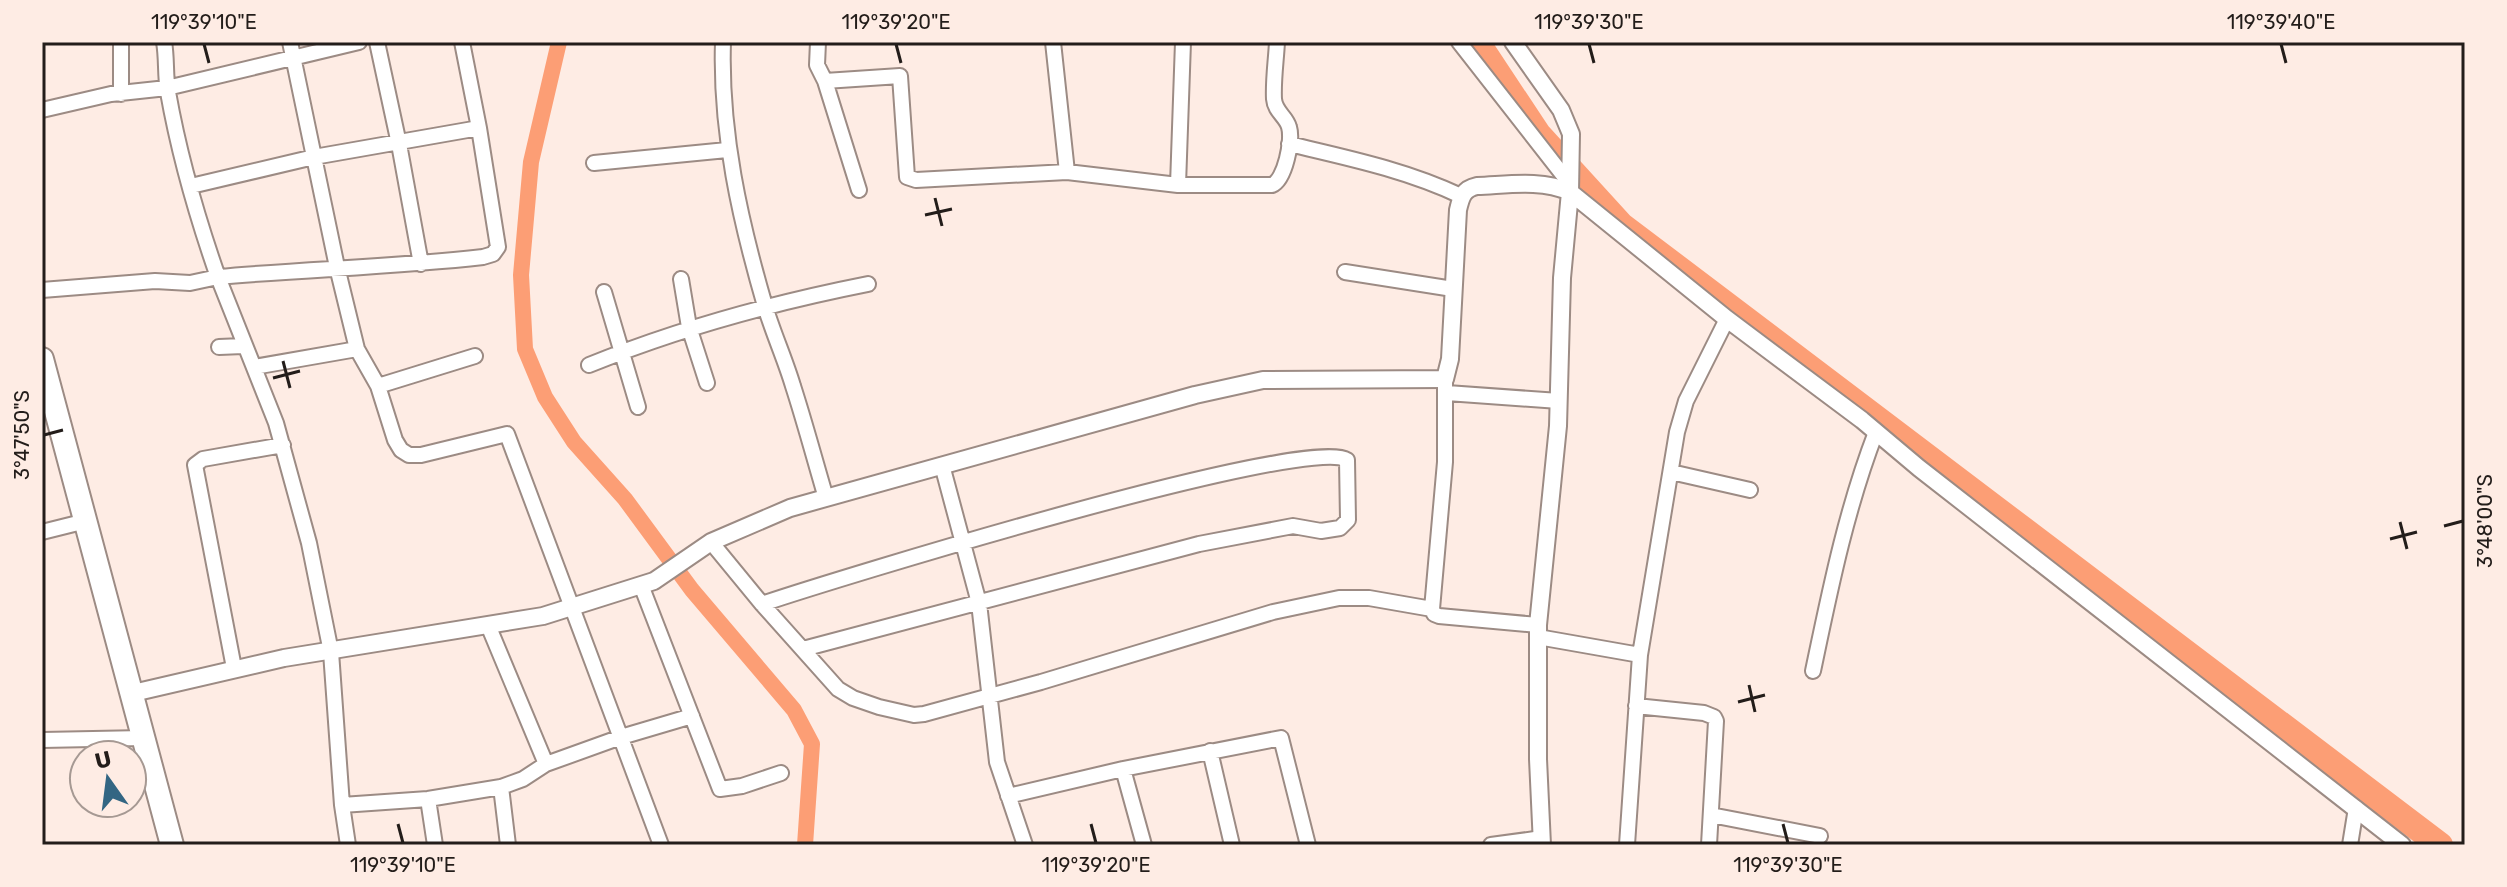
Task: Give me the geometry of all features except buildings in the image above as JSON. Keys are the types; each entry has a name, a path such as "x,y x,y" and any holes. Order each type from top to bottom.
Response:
{"highway":[{"path":"42,359 172,845"}],"street":[{"path":"121,42 121,94"},
{"path":"164,42 167,88 199,224 283,445 306,530 331,652 342,805 348,845"},
{"path":"290,42 357,349 378,386 395,440 401,450 409,455 421,455 507,434 661,845"},
{"path":"42,110 167,88 359,42"},
{"path":"377,42 421,264"},
{"path":"42,290 155,281 190,283 218,277 421,264 493,254 498,247 462,42"},
{"path":"723,42 721,87 727,150 765,306 826,498"},
{"path":"818,42 817,65 825,81 859,190"},
{"path":"1053,42 1067,172"},
{"path":"1178,185 1183,42"},
{"path":"825,81 900,76 907,177 925,181 1067,172 1178,185 1272,185 1278,183 1282,174 1289,144 1289,127 1277,110 1274,98 1277,42"},
{"path":"1459,42 1570,182 1727,319 1876,432 2355,815 2402,845"},
{"path":"1491,845 1542,842 1538,759 1538,631 1552,503 1559,401 1562,278 1570,182 1571,134 1561,110 1513,42"},
{"path":"191,186 314,157 479,128"},
{"path":"1289,144 1385,167 1461,196"},
{"path":"594,163 727,150"},
{"path":"1570,182 1556,186 1477,186 1469,188 1461,196 1446,386 1445,462 1432,609 1439,616 1538,631 1640,655"},
{"path":"1345,272 1453,289"},
{"path":"681,279 689,327 707,383"},
{"path":"589,365 689,327 765,306 868,284"},
{"path":"604,292 638,407"},
{"path":"1627,845 1640,655 1652,569 1682,411 1727,319"},
{"path":"219,347 243,346"},
{"path":"254,367 357,349"},
{"path":"378,386 475,356"},
{"path":"133,693 234,668 521,621 641,585 664,575 707,545 790,508 1195,395 1263,380 1446,386 1559,401"},
{"path":"1813,671 1845,529 1876,432"},
{"path":"234,668 195,465 203,459 283,445"},
{"path":"762,604 1101,503 1261,466 1312,458 1341,457 1347,460 1348,520 1340,528 1321,531 1293,526 1260,530 1130,561 803,649"},
{"path":"942,465 979,603 997,762 1025,845"},
{"path":"1671,472 1750,490"},
{"path":"42,532 86,521"},
{"path":"707,545 838,689 853,698 900,712 924,714 990,697 1273,612 1339,598 1369,598 1432,609"},
{"path":"641,585 720,789 742,786 781,773"},
{"path":"488,625 546,764"},
{"path":"1636,706 1714,717 1717,725 1709,845"},
{"path":"342,805 428,799 501,787 523,779 546,764 692,716"},
{"path":"42,740 144,738"},
{"path":"1008,796 1123,769 1281,738 1308,845"},
{"path":"1210,751 1232,845"},
{"path":"1123,769 1144,845"},
{"path":"501,787 508,845"},
{"path":"428,799 435,845"},
{"path":"1711,815 1820,836"},
{"path":"2350,845 2355,815"}],"waterway":[{"path":"559,42 531,162 521,275 525,349 545,397 574,442 625,499 692,590 794,710 812,744 805,845"},
{"path":"1477,42 1538,134 1621,225 2440,845"}]}
